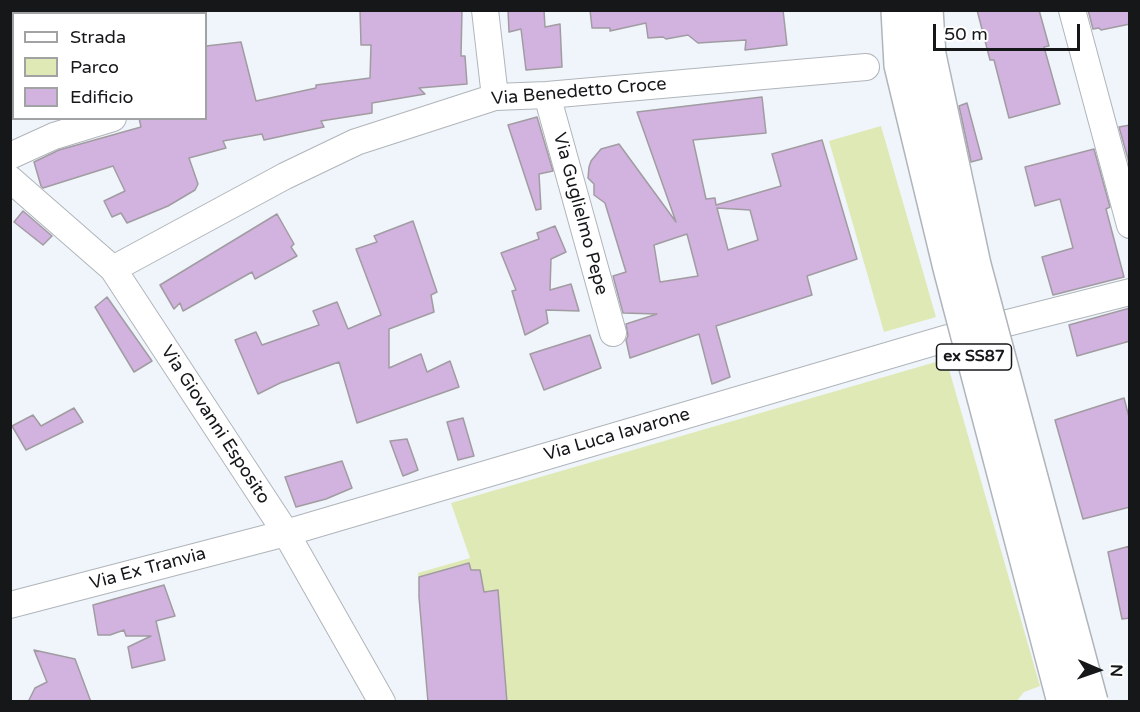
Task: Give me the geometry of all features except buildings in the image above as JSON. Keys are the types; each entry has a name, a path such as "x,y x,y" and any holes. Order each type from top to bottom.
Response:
{"highway":[{"name":"ex SS87","path":"898,10 901,65 950,268 1064,702"},
{"name":"ex SS87","path":"926,10 929,55 974,265 1091,702"}],"street":[{"path":"485,10 495,97"},
{"path":"1072,10 1130,225"},
{"name":"Via Benedetto Croce","path":"113,269 285,176 356,142 495,97 866,67"},
{"name":"Via Guglielmo Pepe","path":"547,94 613,333"},
{"path":"10,156 54,136 106,120"},
{"name":"Via Giovanni Esposito","path":"10,178 113,269 286,533 382,702"},
{"name":"Via Luca Iavarone","path":"286,533 948,338 1130,292"},
{"name":"Via Ex Tranvia","path":"10,605 286,533"}],"green space":[{"path":"881,126 936,317 884,332 829,141"},
{"path":"946,359 1040,686 1024,692 1016,702 428,701 418,573 470,558 451,503"}]}
